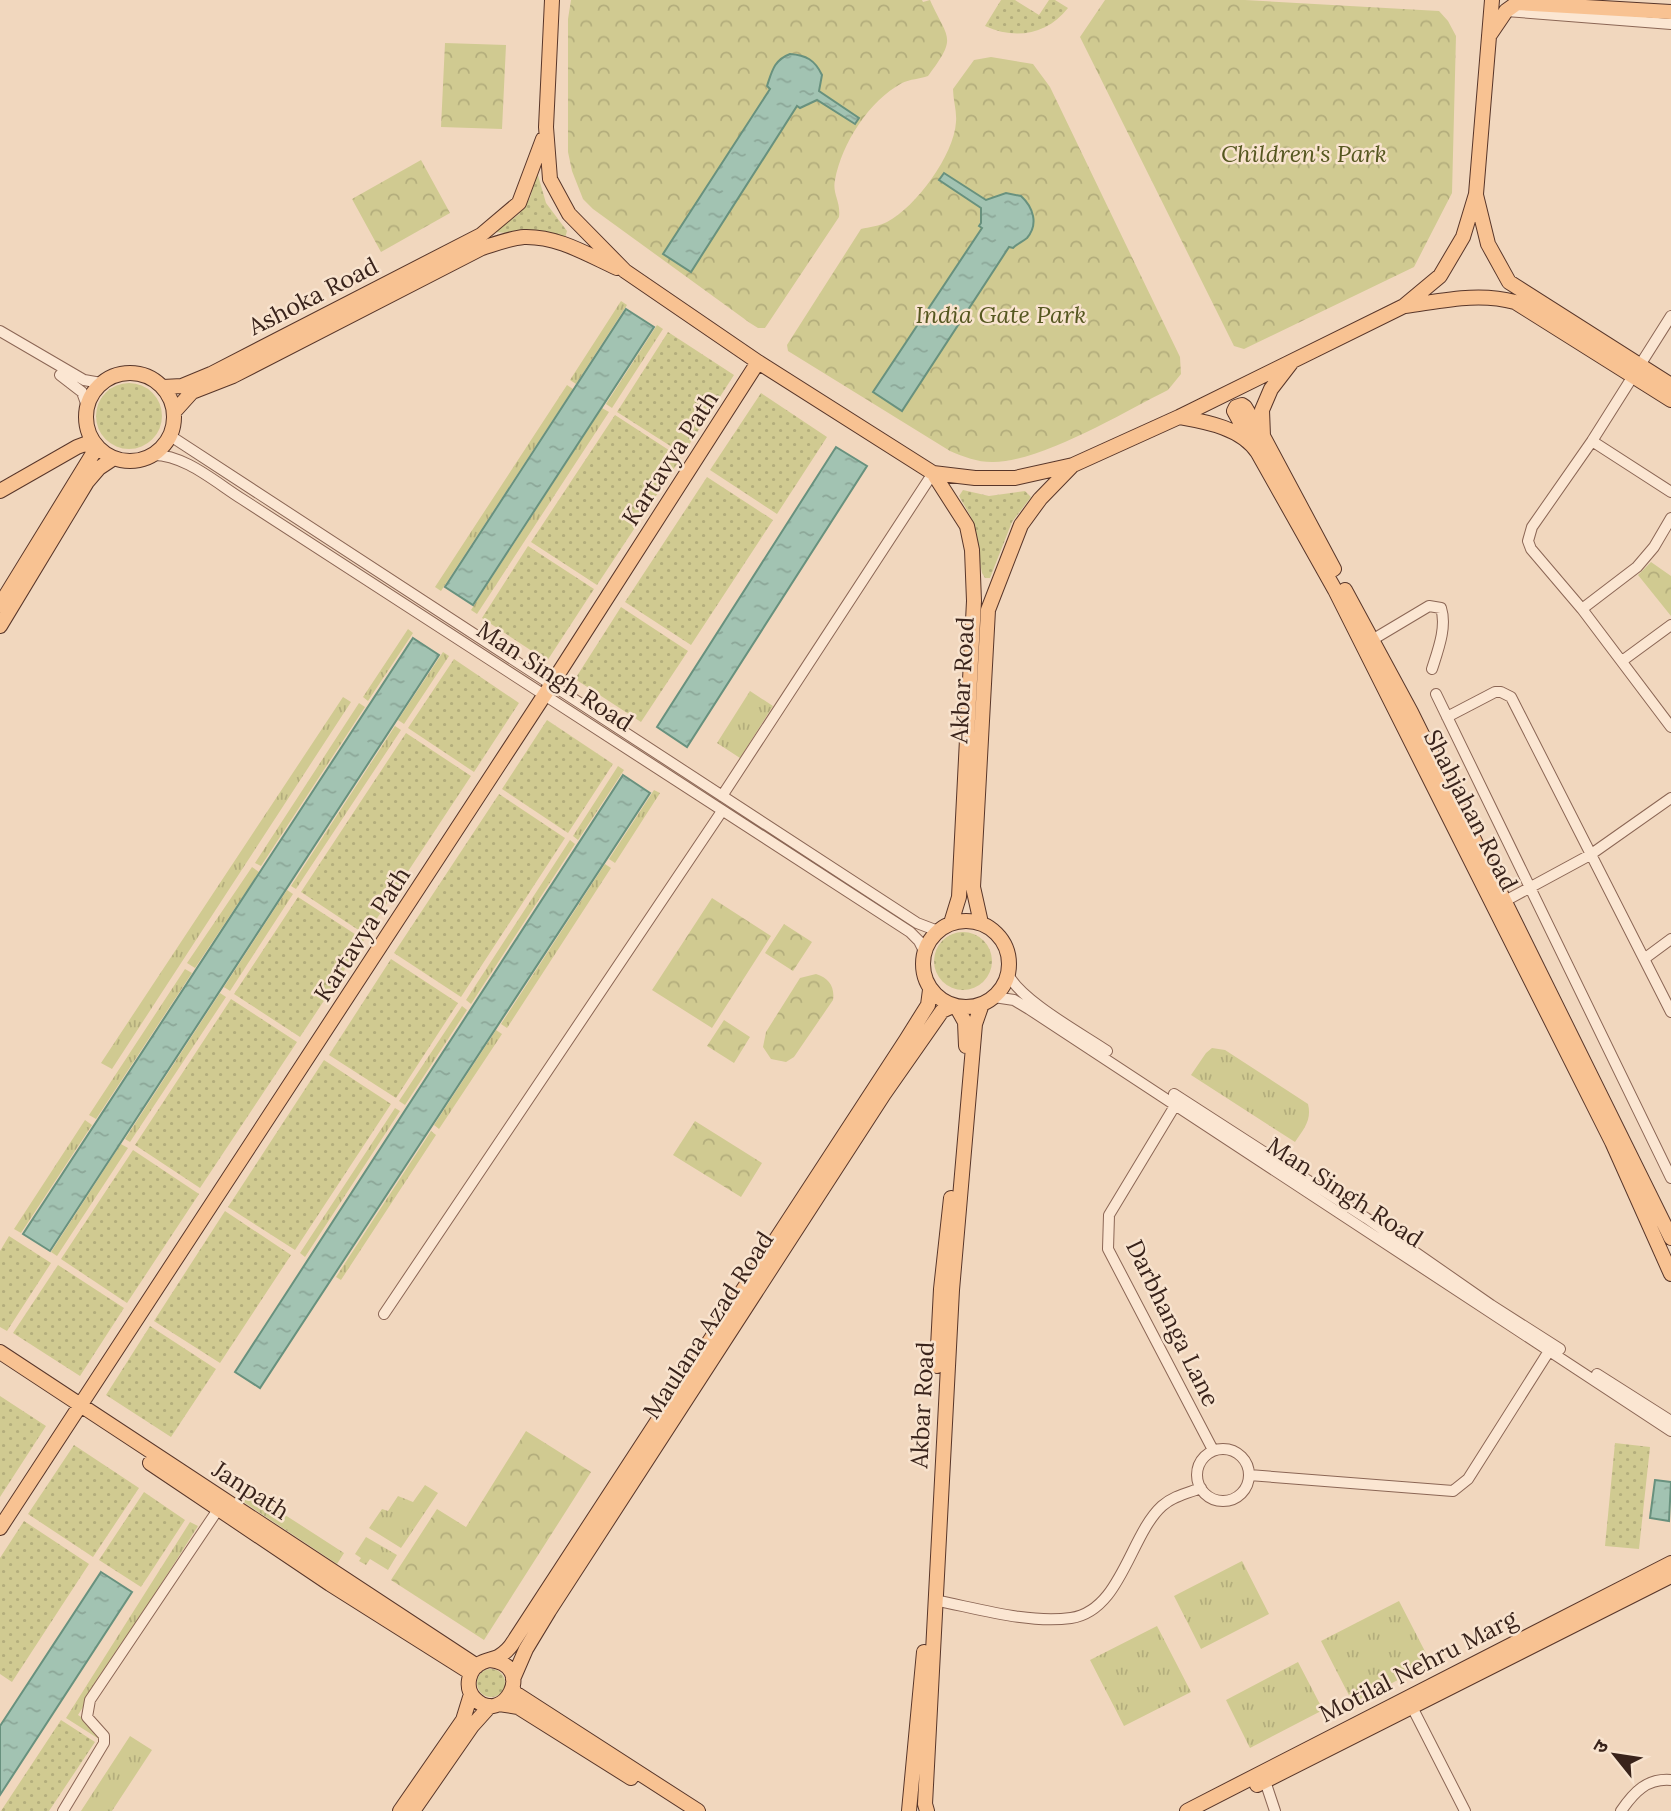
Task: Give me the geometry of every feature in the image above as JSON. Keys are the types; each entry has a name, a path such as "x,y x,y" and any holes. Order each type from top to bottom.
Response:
{"main road":[{"path":"552,0 546,127 550,178 569,214 625,271"},
{"path":"481,241 523,237 546,239 567,245 625,271 758,362 933,473 975,478 1015,478 1073,465 1178,417 1404,306 1440,276 1463,237 1476,194 1492,0"},
{"path":"1489,36 1506,11 1517,3 1671,12"},
{"path":"481,241 519,203 537,161 546,127"},
{"path":"1476,194 1488,244 1509,282 1636,370 1671,400"},
{"name":"Ashoka Road","path":"163,387 182,386 211,374 481,241"},
{"name":"Ashoka Road","path":"174,412 192,392 233,376 481,241"},
{"path":"1404,306 1473,296 1494,296 1515,302 1636,370 1671,385"},
{"path":"1257,440 1262,410 1271,389 1294,360"},
{"name":"Kartavya Path","path":"0,1528 548,690 758,362"},
{"path":"137,373 150,377 163,387 170,398 174,418 169,435 158,451 144,459 129,461 114,458 97,446 86,423 87,406 94,390 101,383 120,374 137,373"},
{"path":"1230,391 1257,440"},
{"path":"1178,417 1216,424 1257,440"},
{"path":"0,480 64,447 78,437 86,423"},
{"name":"Shahjahan Road","path":"1257,440 1411,712 1671,1238"},
{"name":"Shahjahan Road","path":"1257,440 1612,1142 1671,1274"},
{"path":"0,491 77,447 85,444 97,446"},
{"path":"0,605 97,446"},
{"path":"0,626 87,482 99,468 114,458"},
{"name":"Akbar Road","path":"981,923 973,887 988,610 1021,526 1040,499 1073,465"},
{"name":"Akbar Road","path":"933,473 967,526 972,550 974,589 958,897 951,923"},
{"path":"974,589 995,592"},
{"path":"971,920 981,923 992,929 1007,949 1007,976 988,1000 969,1007 955,1006 940,1000 924,978 924,951 938,930 951,923 971,920"},
{"name":"Maulana Azad Road","path":"479,1667 509,1648 562,1569 906,1040 928,1005 930,989"},
{"name":"Akbar Road","path":"927,1811 925,1804 934,1600 952,1290 975,1024 977,1014 988,1000"},
{"name":"Akbar Road","path":"909,1811 924,1647 941,1289 966,1044 965,1022 955,1006"},
{"name":"Maulana Azad Road","path":"513,1684 526,1649 549,1611 884,1094 942,1011 955,1006"},
{"name":"Janpath","path":"0,1352 339,1590 479,1667"},
{"name":"Janpath","path":"0,1363 78,1409 479,1667"},
{"name":"Motilal Nehru Marg","path":"1187,1811 1671,1563"},
{"name":"Motilal Nehru Marg","path":"1206,1811 1671,1576"},
{"path":"682,1811 518,1707 479,1702 471,1694 468,1684 479,1667 505,1665 515,1693 698,1811"},
{"path":"413,1811 472,1726 495,1705 508,1698 513,1684"},
{"path":"400,1811 463,1720 471,1694"}],"street":[{"path":"1506,11 1671,24"},
{"path":"1671,316 1592,441 1532,527 1528,541 1531,549 1622,661 1667,712 1671,727"},
{"path":"0,331 84,380 101,383"},
{"path":"0,339 70,381 82,392 87,406"},
{"name":"Man Singh Road","path":"169,435 548,690 722,811 910,932 924,951"},
{"path":"1592,441 1671,492"},
{"name":"Man Singh Road","path":"152,455 165,455 190,467 722,796 917,923 938,930"},
{"path":"722,796 933,473"},
{"path":"1582,609 1637,567 1654,547 1671,518"},
{"path":"1372,640 1429,606 1441,608 1441,636 1432,669"},
{"path":"1622,661 1671,625"},
{"path":"1447,717 1495,692 1510,697 1671,1012"},
{"path":"1436,694 1671,1178"},
{"path":"1505,901 1590,855 1671,798"},
{"path":"384,1314 722,811"},
{"path":"1644,959 1671,939"},
{"name":"Man Singh Road","path":"1007,976 1027,997 1366,1218 1491,1305 1671,1420"},
{"name":"Man Singh Road","path":"988,1000 1014,1000 1029,1009 1671,1431"},
{"name":"Darbhanga Lane","path":"1176,1104 1109,1215 1108,1249 1213,1450"},
{"path":"1249,1475 1443,1491 1459,1488 1468,1479 1549,1351"},
{"path":"1213,1450 1233,1451 1241,1456 1247,1465 1247,1485 1232,1499 1213,1499 1201,1488 1197,1474 1199,1465 1213,1450"},
{"path":"934,1600 1044,1620 1074,1618 1088,1612 1107,1597 1157,1511 1174,1498 1201,1488"},
{"path":"63,1811 104,1744 104,1736 86,1717 90,1700 219,1508"},
{"path":"1412,1707 1465,1811"},
{"path":"1621,1811 1643,1785 1658,1779 1671,1780"},
{"path":"1265,1781 1275,1811"}],"green space":[{"path":"571,0 930,0 947,38 944,53 928,76 905,82 890,91 859,124 844,152 835,180 839,217 765,328 758,328 750,323 583,199 568,152 568,19"},
{"path":"1001,0 1015,0 1039,15 1049,0 1055,0 1068,8 1060,17 1040,29 1019,34 1008,33 985,26"},
{"name":"Children's Park","path":"1105,0 1245,0 1439,11 1456,36 1452,193 1414,267 1244,349 1234,346 1080,37"},
{"path":"445,43 506,45 502,129 441,127"},
{"name":"India Gate Park","path":"991,57 1033,64 1050,87 1180,357 1181,374 1168,390 1081,435 1033,454 992,462 971,459 950,451 788,351 787,345 861,229 884,223 898,215 932,179 954,135 956,118 953,89 974,60"},
{"path":"421,160 450,213 381,252 352,199"},
{"path":"537,172 546,203 567,231 565,238 495,232 519,214 530,198"},
{"path":"621,301 627,305 576,384 570,380"},
{"path":"657,325 663,329 612,408 606,404"},
{"path":"668,332 734,375 683,454 617,412"},
{"path":"129,383 142,386 152,393 159,403 162,416 159,429 152,439 142,446 129,449 116,446 106,439 99,429 96,416 99,403 106,393 116,386"},
{"path":"567,385 573,389 441,591 435,587"},
{"path":"761,393 827,437 777,514 710,470"},
{"path":"602,408 609,412 477,614 471,610"},
{"path":"615,415 681,458 597,585 531,542"},
{"path":"707,477 773,520 691,645 625,602"},
{"path":"963,490 989,496 1025,491 1031,497 1012,522 990,578 985,578 982,573 971,517 959,496"},
{"path":"528,546 594,589 547,661 482,618"},
{"path":"1651,562 1671,576 1671,616 1638,575"},
{"path":"621,607 688,651 641,722 575,679"},
{"path":"408,629 413,633 368,701 363,697"},
{"path":"443,652 449,656 404,724 398,720"},
{"path":"454,659 519,703 474,772 408,728"},
{"path":"750,691 773,706 740,758 717,743"},
{"path":"343,697 351,702 112,1069 101,1063"},
{"path":"359,703 365,707 261,866 255,863"},
{"path":"547,720 613,764 568,833 502,789"},
{"path":"395,726 401,730 296,889 291,886"},
{"path":"406,733 471,776 366,935 301,892"},
{"path":"618,766 624,770 578,840 573,836"},
{"path":"654,790 660,793 615,863 609,859"},
{"path":"499,794 565,838 461,997 394,953"},
{"path":"570,840 575,844 471,1004 466,1000"},
{"path":"605,864 611,868 507,1028 501,1024"},
{"path":"252,867 259,872 195,968 187,963"},
{"path":"287,890 293,894 230,991 224,987"},
{"path":"298,897 364,940 300,1037 234,994"},
{"path":"712,898 771,936 712,1028 652,990"},
{"path":"784,924 812,942 793,971 765,953"},
{"path":"963,932 974,934 987,945 992,961 990,972 979,985 963,990 952,988 939,977 934,961 936,950 947,937"},
{"path":"391,959 458,1003 396,1098 329,1055"},
{"path":"185,969 192,973 96,1119 89,1115"},
{"path":"816,974 830,984 833,1000 794,1057 786,1062 771,1059 763,1047 766,1032 800,978"},
{"path":"220,993 226,997 130,1142 125,1139"},
{"path":"231,999 297,1042 200,1188 135,1145"},
{"path":"462,1006 467,1010 405,1105 399,1101"},
{"path":"724,1020 750,1037 734,1063 707,1046"},
{"path":"496,1030 502,1034 439,1129 434,1125"},
{"path":"1212,1048 1225,1050 1308,1104 1308,1120 1295,1142 1191,1075"},
{"path":"324,1060 391,1104 295,1250 228,1207"},
{"path":"395,1108 400,1111 305,1257 300,1253"},
{"path":"85,1120 92,1125 21,1233 14,1229"},
{"path":"695,1121 762,1163 741,1197 673,1155"},
{"path":"431,1131 436,1135 341,1280 336,1277"},
{"path":"121,1144 128,1148 57,1256 51,1252"},
{"path":"133,1150 199,1194 127,1303 61,1259"},
{"path":"225,1211 291,1255 220,1363 154,1321"},
{"path":"9,1236 51,1263 7,1331 0,1327 0,1251"},
{"path":"58,1265 124,1308 80,1376 13,1333"},
{"path":"150,1326 216,1369 171,1437 106,1395"},
{"path":"0,1396 46,1426 0,1497"},
{"path":"526,1431 591,1472 484,1640 391,1580 437,1509 466,1527"},
{"path":"1615,1443 1650,1447 1639,1549 1605,1546"},
{"path":"74,1445 139,1488 93,1557 28,1514"},
{"path":"425,1485 438,1493 401,1548 369,1528 382,1509 388,1511 398,1496 413,1502"},
{"path":"248,1491 344,1553 337,1564 242,1501"},
{"path":"144,1492 185,1520 141,1587 99,1560"},
{"path":"24,1521 89,1564 12,1682 0,1674 0,1558"},
{"path":"190,1522 198,1526 78,1715 104,1732 99,1739 66,1718"},
{"path":"366,1537 397,1555 388,1570 370,1559 366,1565 359,1561 361,1558 355,1554"},
{"path":"1242,1561 1269,1614 1201,1649 1174,1596"},
{"path":"1399,1601 1431,1663 1353,1703 1321,1641"},
{"path":"1157,1626 1191,1692 1124,1726 1090,1660"},
{"path":"1298,1662 1323,1710 1250,1748 1226,1700"},
{"path":"491,1669 501,1673 505,1683 501,1693 491,1697 481,1693 477,1683 481,1673"},
{"path":"61,1720 95,1742 49,1811 1,1811"},
{"path":"130,1736 152,1750 112,1811 81,1811"}],"water":[{"path":"790,54 813,62 822,75 819,91 859,118 855,124 817,100 800,108 797,106 691,272 663,254 770,89 767,86 774,67 780,59"},
{"path":"944,173 986,200 1006,193 1021,196 1031,210 1033,227 1027,238 1013,248 1009,247 902,411 873,392 982,228 979,226 981,208 939,180"},
{"path":"626,309 654,327 473,605 445,587"},
{"path":"836,447 867,466 687,747 657,727"},
{"path":"413,638 439,655 50,1251 23,1234"},
{"path":"623,775 650,793 260,1388 235,1372"},
{"path":"1655,1480 1671,1482 1669,1521 1650,1518"},
{"path":"101,1572 132,1592 0,1795 0,1726"}]}
